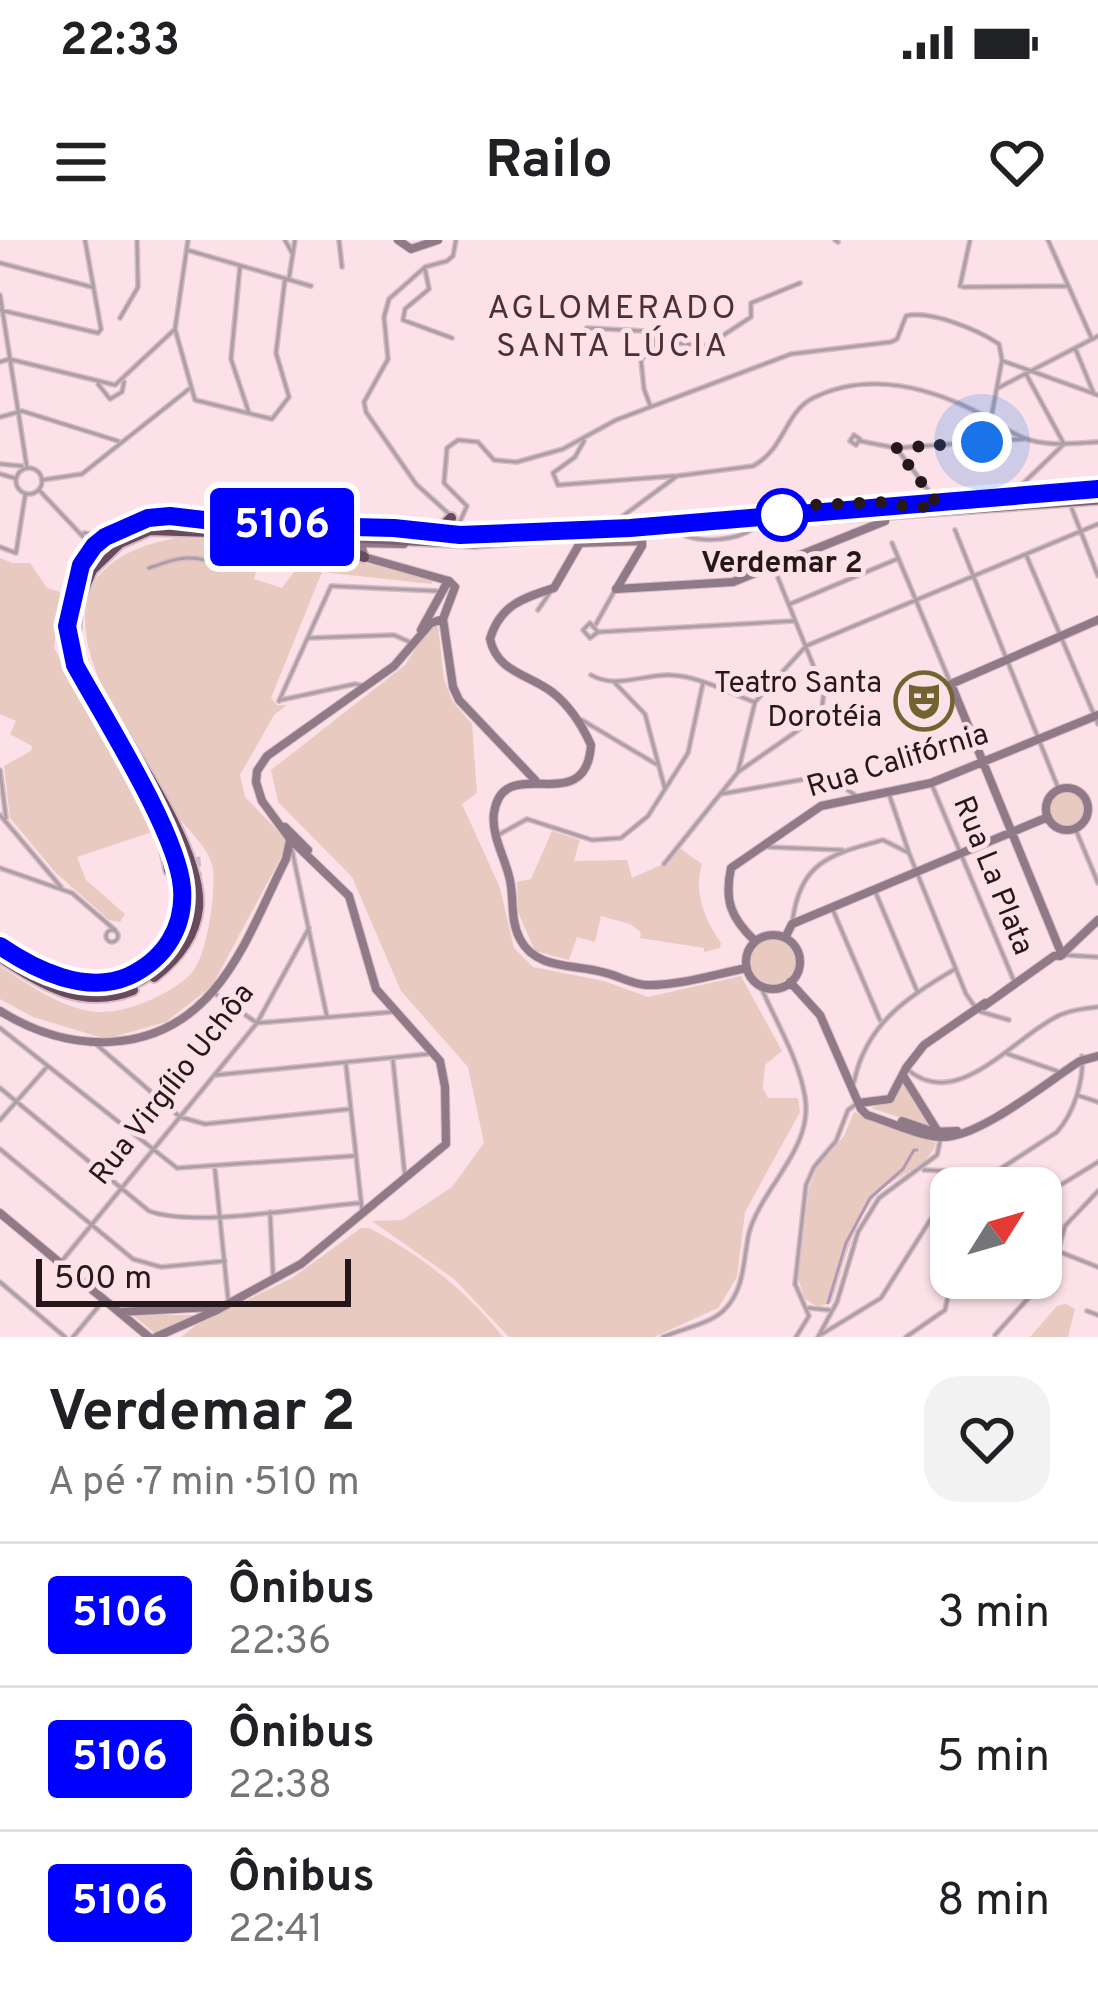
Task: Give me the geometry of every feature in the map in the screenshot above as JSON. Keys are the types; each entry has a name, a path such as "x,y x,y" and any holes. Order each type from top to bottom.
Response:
{"highway":[{"path":"0,946 50,980 92,991 135,981 170,953 185,925 188,885 179,851 75,665 67,626 84,561 106,536 148,518 170,516 302,532 407,537 454,527"},
{"path":"76,581 98,550 132,529 204,521"},
{"path":"0,957 44,986 93,998 134,989 178,956 195,921 199,904 184,846 78,652 75,614 85,580 104,555 150,530 302,532 366,558"},
{"path":"149,779 195,854"},
{"path":"15,956 67,979 93,983 129,976 154,960 175,933 182,905 181,877 150,803"},
{"path":"163,832 169,870"}],"main road":[{"path":"454,527 610,528 795,511 850,517 1098,489"},
{"path":"302,532 364,539 573,543 889,512 1098,500"}],"street":[{"path":"1,311 98,333 85,240"},
{"path":"120,318 138,286 137,240"},
{"path":"188,240 175,328 195,400 272,419 289,397 276,353 295,240"},
{"path":"286,240 292,254"},
{"path":"339,240 342,267"},
{"path":"398,240 411,249 436,241"},
{"path":"970,240 961,286 1069,286"},
{"path":"996,388 1095,338 1048,240"},
{"path":"454,242 447,261 425,267 389,299 384,317 388,359 364,402 404,469 454,527 467,510 465,502 444,483 448,448 458,440 478,442 494,460 517,462 585,439 616,420 775,360 814,349 897,339 906,316 916,314 993,340 1002,350 991,418"},
{"path":"185,250 311,286"},
{"path":"0,262 93,288"},
{"path":"240,266 231,359 249,415"},
{"path":"425,267 429,289 405,309 403,320 452,338"},
{"path":"587,328 644,331 656,341 711,345 751,317 751,303 800,284"},
{"path":"0,296 26,468"},
{"path":"0,362 9,359 115,385 175,328"},
{"path":"651,406 641,360 656,341"},
{"path":"545,357 563,345"},
{"path":"1074,346 1096,395"},
{"path":"1002,360 1096,395"},
{"path":"1028,373 1064,444"},
{"path":"98,384 110,399 122,392 124,380"},
{"path":"585,439 575,457 553,473 558,485 753,466 773,452 804,404 842,389 882,384 952,398 1024,439"},
{"path":"42,480 82,474 190,388"},
{"path":"0,417 17,411 119,442"},
{"path":"860,441 896,448 1024,439 1098,442"},
{"path":"1009,497 1064,444"},
{"path":"896,448 938,505"},
{"path":"1,464 37,471 42,480 39,492"},
{"path":"16,479 26,468"},
{"path":"0,474 16,479"},
{"path":"610,528 677,476"},
{"path":"16,479 18,489 26,494 39,492"},
{"path":"39,492 88,542 84,561"},
{"path":"0,547 16,553 26,494"},
{"path":"1072,509 1098,576"},
{"path":"795,511 850,517"},
{"path":"616,589 733,582 773,566 850,517"},
{"path":"738,772 755,702 806,646 1098,524"},
{"path":"955,530 1059,790"},
{"path":"81,532 106,536"},
{"path":"149,568 193,557 223,567 240,565 260,533"},
{"path":"538,610 554,588 573,543 643,538"},
{"path":"643,538 596,628 668,631 795,621"},
{"path":"0,1213 146,1336 227,1304 301,1264 442,1150 448,1137 440,1061 373,982 352,902 313,858 294,845 258,793 257,771 262,762 366,687 417,641 455,587 366,558 364,539"},
{"path":"892,543 1061,956"},
{"path":"1027,555 1097,719"},
{"path":"788,604 899,558"},
{"path":"664,864 738,772 823,708 824,692 773,566"},
{"path":"442,584 438,613 459,700 536,781"},
{"path":"366,687 355,684 279,701 331,586 442,584"},
{"path":"554,588 506,608 492,631 491,645 506,668 536,682 573,714 658,765"},
{"path":"951,684 1098,620"},
{"path":"308,638 394,635 417,641"},
{"path":"591,675 613,682 671,675 755,702"},
{"path":"613,682 645,714 665,789"},
{"path":"496,836 527,819 592,840 621,838 648,816 688,754 703,682"},
{"path":"573,714 591,746 586,770 580,778 559,786 536,781 512,788 499,799 494,820 520,940 538,958 645,985 747,968"},
{"name":"Rua Califórnia","path":"755,941 734,917 727,895 731,868 821,806 932,783 1097,719"},
{"path":"0,770 6,820"},
{"path":"720,794 812,778 832,780 856,796"},
{"name":"Rua La Plata","path":"932,783 1016,984"},
{"path":"1059,790 1078,791 1086,801 1087,816 1076,828 1059,828 1048,817 1048,801 1059,790"},
{"path":"889,792 956,968 979,1007 1009,1020"},
{"path":"1086,801 1098,796"},
{"path":"0,815 63,890 115,930"},
{"path":"792,924 1048,817"},
{"path":"1076,828 1098,884"},
{"path":"785,938 796,896 822,861 883,840 909,853"},
{"path":"294,845 327,1019"},
{"path":"0,1011 49,1036 96,1044 125,1042 166,1028 213,992 235,960 294,845"},
{"path":"760,846 847,850"},
{"path":"0,868 63,890"},
{"path":"874,889 917,991"},
{"path":"831,906 880,1022"},
{"path":"1061,956 1098,920"},
{"name":"Rua Virgílio Uchôa","path":"60,1263 256,1023 309,928"},
{"path":"663,1337 720,1315 734,1299 755,1215 806,1119 806,1098 796,1066 760,985 747,968 747,953 755,941 770,935 785,938 799,956 792,980"},
{"path":"796,1337 808,1322 795,1284 806,1185 814,1167 836,1142 848,1110 861,1103 890,1100 924,1045 1054,956 1098,957"},
{"path":"853,1068 880,1022 917,991 956,968"},
{"path":"760,985 773,988 792,980"},
{"path":"792,980 823,1013 853,1068 861,1103"},
{"path":"792,980 820,1015 861,1103 940,1135 967,1128 1083,1058 1098,1054"},
{"path":"213,992 256,1023 394,1012"},
{"path":"904,1072 918,1079 952,1082 968,1077 1058,1016 1098,1007"},
{"path":"1030,1027 1038,1029"},
{"path":"0,1028 177,1168 353,1156"},
{"path":"96,1044 180,1117 205,1124 350,1109"},
{"path":"214,1075 433,1053"},
{"path":"1004,1053 1054,1075"},
{"path":"1004,1167 1067,1121 1083,1058"},
{"path":"393,1060 405,1181"},
{"path":"346,1063 362,1215"},
{"path":"0,1120 47,1066"},
{"path":"818,1337 832,1310 849,1253 879,1198 937,1156 940,1135 904,1072"},
{"path":"0,1088 149,1211 164,1216 221,1216 360,1203"},
{"path":"1076,1095 1098,1102"},
{"path":"0,1149 133,1259 161,1268 225,1261"},
{"path":"1062,1184 1098,1162"},
{"path":"215,1168 227,1304"},
{"path":"920,1169 930,1170"},
{"path":"1062,1235 1098,1191"},
{"path":"269,1210 274,1279"},
{"path":"818,1337 881,1298 930,1222"},
{"path":"1062,1253 1098,1267"},
{"path":"0,1282 65,1337"},
{"path":"73,1337 104,1299"},
{"path":"906,1337 945,1310 947,1299"},
{"path":"994,1336 1028,1299"},
{"path":"119,1312 227,1304"},
{"path":"807,1308 832,1310"},
{"path":"1087,1312 1098,1315"}],"shaded area":[{"path":"176,538 248,541 259,561 254,579 282,588 294,572 309,568 314,550 432,580 432,584 322,572 271,698 277,705 287,705 274,715 240,775 245,797 284,837 286,848 212,986 166,1022 106,1039 33,1017 0,999 0,966 54,999 102,1012 129,1008 169,990 190,975 201,955 212,908 211,861 161,792 112,707 97,675 85,616 91,590 107,568 135,550"},
{"path":"0,558 30,563 47,588 60,592 54,648 154,823 152,832 77,857 86,880 125,914 120,922 109,920 55,872 10,818 4,766 32,746 10,734 16,721 0,714"},
{"path":"438,624 444,680 453,702 472,724 477,793 462,804 500,888 514,948 533,967 604,981 648,997 741,976 782,1051 765,1065 763,1088 768,1098 798,1098 800,1112 745,1212 737,1277 718,1308 654,1337 509,1337 454,1279 372,1221 402,1220 452,1187 484,1143 468,1067 401,991 352,877 278,802 271,770 405,665 430,626"},
{"path":"1067,791 1080,796 1085,809 1080,822 1067,827 1054,822 1049,809 1054,796"},
{"path":"552,831 580,840 574,861 627,860 632,878 668,862 678,847 702,864 700,896 720,948 704,952 704,948 640,938 641,932 630,924 601,916 595,942 577,937 569,960 535,951 518,912 517,882 531,879"},
{"path":"773,938 789,945 796,961 789,977 773,984 757,977 750,961 757,945"},
{"path":"905,1081 935,1129 871,1108 894,1100"},
{"path":"854,1112 936,1143 925,1160 874,1198 853,1235 832,1302 818,1307 805,1299 798,1279 809,1188 817,1168 844,1136"},
{"path":"361,1228 388,1239 442,1275 503,1337 181,1337 292,1278"},
{"path":"1057,1306 1075,1309 1068,1337 1030,1337"},
{"path":"133,1315 195,1315 154,1333"}],"waterway":[{"path":"828,1303 846,1243 870,1198 917,1150"}],"tunnel":[{"path":"169,870 175,881 197,877 195,854"}],"bus line":[{"name":"5106","path":"0,946 67,979 104,982 129,976 154,960 166,948 180,919 182,889 176,861 75,665 67,626 84,561 95,544 134,522 170,516 460,535 912,508 1098,489"}],"place":[{"name":"Verdemar 2","path":"782,515"},
{"name":"Teatro Santa Dorotéia","path":"924,701"}],"district":[{"name":"AGLOMERADO SANTA LÚCIA","path":"613,329"}],"route":[{"path":"782,515 782,506 938,505 896,448 982,442"}]}
